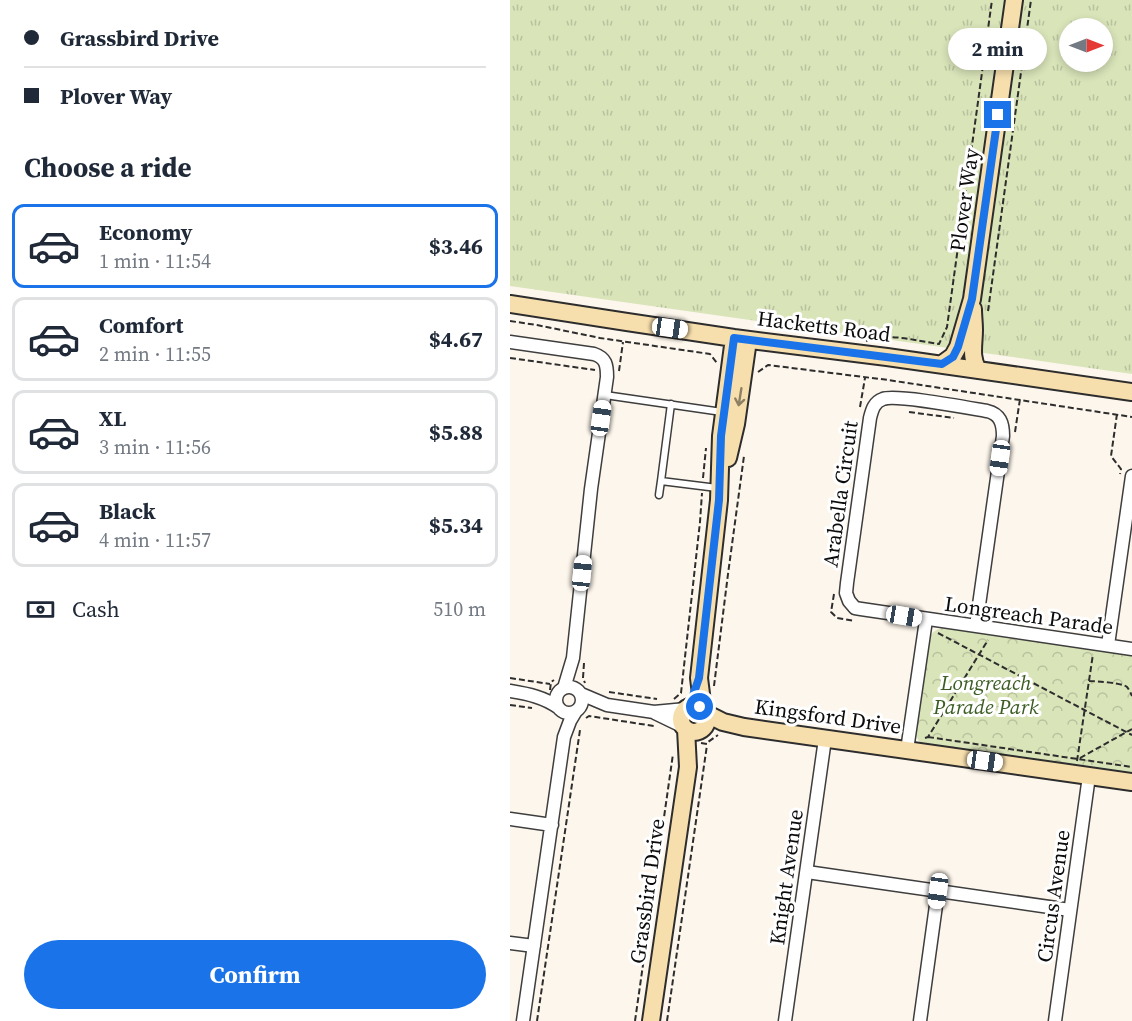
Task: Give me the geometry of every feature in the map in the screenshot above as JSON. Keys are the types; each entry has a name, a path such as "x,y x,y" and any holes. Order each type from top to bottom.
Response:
{"street":[{"name":"Plover Way","path":"942,364 953,357 958,347 972,299 1014,0"},
{"name":"Plover Way","path":"972,299 973,358 978,370"},
{"name":"Hacketts Road","path":"510,304 741,339 942,364 1132,393"},
{"name":"Grassbird Drive","path":"651,1021 694,720 720,494 721,436 724,412 741,339"},
{"name":"Grassbird Drive","path":"720,494 736,424 741,339"},
{"path":"510,342 594,354 604,360 607,372 591,489 579,657 583,691 579,714"},
{"name":"Arabella Circuit","path":"851,604 847,597 847,583 870,418 874,405 884,398 893,398 987,411 995,414 1001,421 1003,435 976,626"},
{"path":"1108,645 1132,476"},
{"name":"Longreach Parade","path":"851,604 861,609 925,625 976,626 1132,649"},
{"path":"908,745 925,625"},
{"path":"510,691 532,694 554,692 579,657"},
{"path":"559,687 572,687 583,691 607,705 694,720"},
{"path":"559,687 557,704 560,708 564,736"},
{"path":"532,694 568,712 579,714"},
{"path":"523,1021 564,736 570,721 579,714 607,705"},
{"name":"Kingsford Drive","path":"694,720 825,739 908,745 1080,770 1132,782"},
{"name":"Knight Avenue","path":"785,1021 825,739"},
{"name":"Circus Avenue","path":"1055,1021 1071,910 1080,770"},
{"path":"510,819 552,825"},
{"path":"807,872 1071,910"},
{"path":"920,1021 938,891"},
{"path":"510,943 534,946"}],"lane":[{"path":"604,395 724,412"},
{"path":"658,495 671,404"},
{"path":"661,481 703,487 720,494"}],"path":[{"path":"947,327 992,0"},
{"path":"510,321 623,342 710,354 718,364"},
{"path":"510,358 619,374 623,342"},
{"path":"754,375 768,365 1132,417"},
{"path":"903,411 961,419"},
{"path":"1117,414 1111,456 1121,469 1119,481"},
{"path":"714,688 745,449"},
{"path":"667,1021 694,720 681,693 699,533 704,459"},
{"path":"925,625 1132,735"},
{"path":"908,745 928,737 988,641 989,628"},
{"path":"1080,770 1085,710 1095,643"},
{"path":"579,657 583,691"},
{"path":"510,678 559,687"},
{"path":"1089,681 1123,685 1128,688 1132,696"},
{"path":"603,692 659,699"},
{"path":"537,1021 579,714"},
{"path":"1080,770 1084,757 1132,729"},
{"path":"928,737 1080,770 1132,766"},
{"path":"634,1021 673,748"}],"green space":[{"path":"510,0 1132,0 1132,374 510,286"},
{"name":"Longreach Parade Park","path":"946,628 1132,654 1132,776 923,745 916,731 929,640 935,631"}],"route":[{"path":"700,707 689,707 699,678 719,500 721,436 734,338 942,364 953,357 972,299 998,115"}]}
